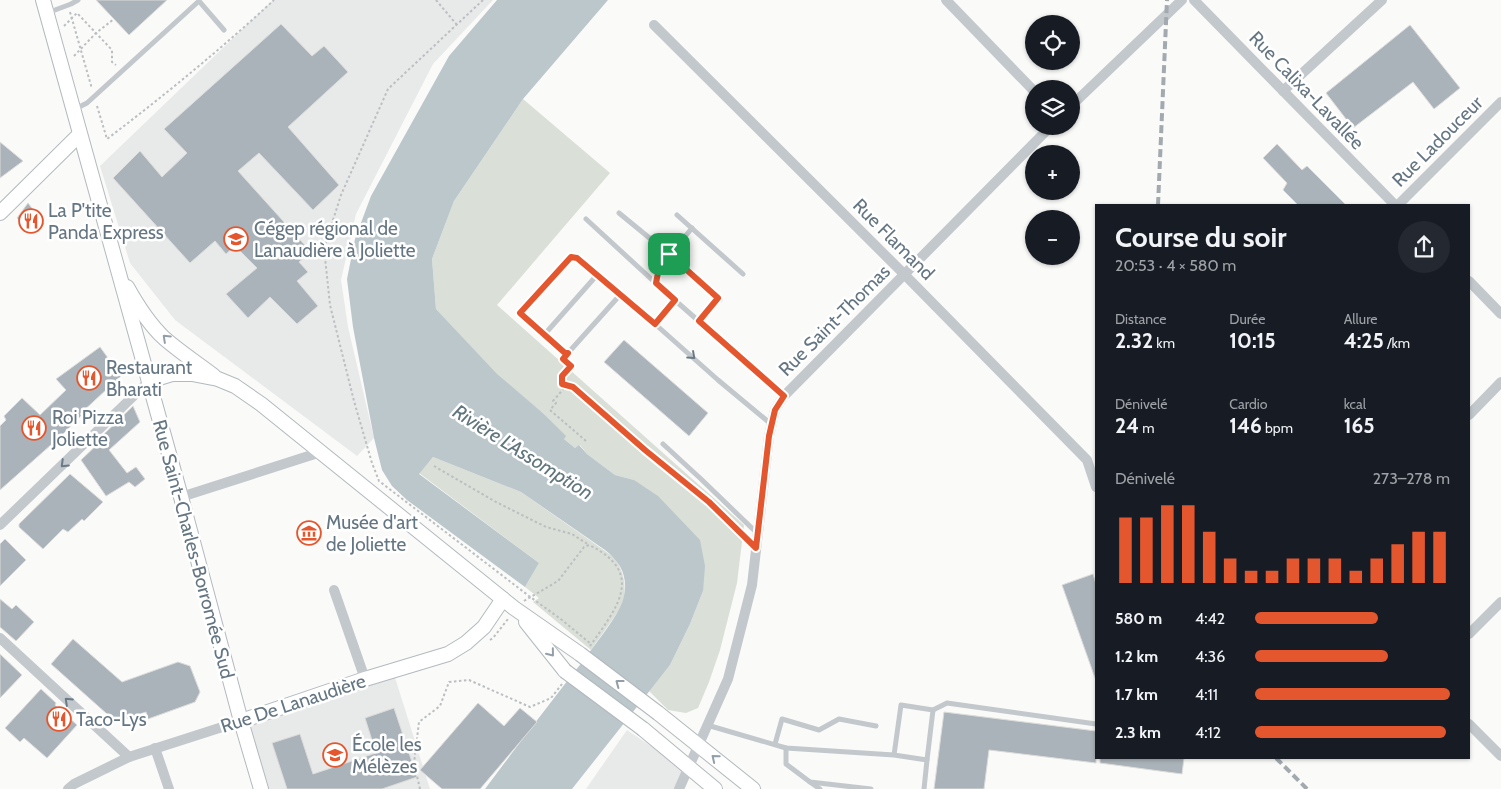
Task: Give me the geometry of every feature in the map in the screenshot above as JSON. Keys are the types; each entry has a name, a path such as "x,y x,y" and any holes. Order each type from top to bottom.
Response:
{"main road":[{"name":"Rue Saint-Charles-Borromée Sud","path":"45,7 261,789"},
{"path":"0,213 79,135"},
{"path":"116,266 134,298 152,324 163,336 218,379"},
{"path":"149,381 172,374 192,374 218,379 235,386 261,404 514,608 583,652 753,789"},
{"name":"Rue De Lanaudière","path":"241,721 365,679 448,654 475,636 484,627 503,599"},
{"path":"514,608 566,674 643,729 715,789"}],"street":[{"path":"946,0 1025,81"},
{"path":"1080,97 1182,0"},
{"name":"Rue Calixa-Lavallée","path":"1194,0 1395,204"},
{"path":"1283,91 1382,0"},
{"name":"Rue Flamand","path":"654,25 904,274 1087,460 1095,484"},
{"name":"Rue Ladouceur","path":"1397,204 1501,102"},
{"name":"Rue Saint-Thomas","path":"679,789 728,679 752,585 769,436 775,410 784,396 1042,135"},
{"path":"1470,282 1501,314"},
{"path":"0,526 149,381"},
{"path":"1470,414 1501,382"},
{"path":"181,497 321,452"},
{"path":"334,590 365,679"},
{"path":"1470,633 1501,602"},
{"path":"0,638 129,757"},
{"name":"Rue De Lanaudière","path":"68,789 74,784 129,757 241,721"},
{"path":"1470,725 1501,756"},
{"path":"155,748 169,789"}],"lane":[{"path":"45,7 68,5 78,0"},
{"path":"72,110 87,103 199,1 224,30"},
{"path":"619,213 669,254 719,299 699,321"},
{"path":"677,216 743,274"},
{"path":"586,219 784,396"},
{"path":"656,283 659,268 692,228"},
{"path":"620,295 568,353 565,353 520,313 571,257 577,258 772,424"},
{"path":"544,335 597,275"},
{"path":"655,324 675,300"},
{"path":"663,444 758,534"},
{"path":"894,755 901,705 933,710 947,703 1095,724"},
{"path":"924,789 933,710"},
{"path":"775,744 782,719 819,730 839,719 876,726"},
{"path":"707,724 786,748 894,755 927,760"},
{"path":"786,748 786,764 820,789"},
{"path":"810,782 871,789"}],"path":[{"path":"68,5 107,139 145,111 223,46 274,0"},
{"path":"436,0 457,25"},
{"path":"483,0 388,90 341,195 324,248 330,305 354,401 379,481 591,644"},
{"path":"64,26 77,13 112,50 112,62 118,67"},
{"path":"74,56 96,33 114,19"},
{"path":"568,353 563,359 571,366 562,376 562,384 573,387 645,450 709,502 756,548"},
{"path":"567,385 553,401 556,403 550,410 586,441"},
{"path":"434,466 496,502 546,527 572,534 613,561 619,570 622,592 615,611 583,652"},
{"path":"529,596 558,581 584,547 589,545"},
{"path":"420,789 414,763 419,722 440,706 449,682 468,680 530,707 552,698 566,674"}],"shaded area":[{"name":"Cégep régional de Lanaudière à Joliette","path":"273,0 493,0 433,64 356,214 341,280 348,327 374,438 357,456 175,320 130,263 100,166"},
{"path":"523,99 610,173 497,305 744,525 737,583 720,650 698,708 686,713 668,710 649,691 670,665 690,624 703,591 634,480 615,475 587,454 580,445 575,448 563,438 565,436 544,414 497,375 436,309 432,259 454,201"},
{"path":"433,457 521,492 615,558 624,581 622,606 591,650 533,602 539,598 525,587 539,563 419,473"},
{"name":"École les Mélèzes","path":"393,671 430,789 261,789 241,721"},
{"path":"627,730 685,769 676,789 586,789"}],"water":[{"name":"Rivière L'Assomption","path":"497,0 608,0 523,99 454,201 432,259 436,309 497,374 544,414 566,436 564,439 575,448 579,445 587,454 615,475 634,480 658,496 700,540 705,566 703,591 690,624 670,665 572,789 485,789 611,622 621,606 625,592 623,572 616,560 605,550 521,492 433,457 419,474 539,563 525,587 407,500 392,486 382,470 374,438 353,327 347,279 355,239 371,196 449,56"}],"building":[{"path":"96,0 167,0 129,35"},
{"path":"281,24 312,56 324,46 348,72 288,127 339,185 313,210 259,153 238,171 311,252 299,262 308,272 297,281 318,306 297,324 270,297 248,318 226,294 257,268 235,246 226,254 215,241 190,263 113,178 140,151 162,177 187,153 164,129"},
{"path":"1410,25 1460,88 1434,109 1413,82 1353,128 1326,93"},
{"path":"0,142 23,161 0,178"},
{"path":"1277,144 1302,170 1307,166 1345,204 1297,204 1283,190 1287,183 1263,158"},
{"name":"La P'tite Panda Express","path":"28,203 44,224 33,233 17,218"},
{"path":"624,340 708,413 689,436 604,362"},
{"path":"100,347 121,376 80,414 82,415 61,436 0,490 0,426 6,420 4,416 22,398 40,415 66,390 56,379"},
{"path":"133,406 140,422 109,450 127,473 136,467 145,479 135,487 129,482 106,496 81,460 103,439 101,437"},
{"path":"70,474 103,502 84,521 82,519 68,532 63,529 43,549 19,527 19,524"},
{"path":"5,539 26,560 0,586 0,544"},
{"path":"1093,574 1095,581 1095,678 1062,585"},
{"path":"0,599 12,609 16,605 34,622 16,641 0,627"},
{"path":"73,639 122,682 178,662 190,666 200,692 195,702 148,719 146,712 116,722 51,664"},
{"path":"0,654 22,675 0,698"},
{"path":"41,689 77,725 47,758 24,738 20,742 5,728"},
{"path":"478,703 504,726 520,708 537,722 480,789 442,789 420,770"},
{"path":"394,708 417,777 382,789 287,789 272,743 300,734 313,774 376,753 365,718"},
{"path":"944,712 1095,731 1096,763 989,750 984,789 934,789"},
{"path":"1100,759 1184,759 1182,774 1100,763"}],"railway":[{"path":"1158,204 1167,0"},
{"path":"1277,759 1307,789"}],"place":[{"name":"La P'tite Panda Express","path":"31,221"},
{"name":"Cégep régional de Lanaudière à Joliette","path":"236,239"},
{"name":"Restaurant Bharati","path":"89,378"},
{"name":"Roi Pizza Joliette","path":"34,428"},
{"name":"Musée d'art de Joliette","path":"309,533"},
{"name":"Taco-Lys","path":"59,719"},
{"name":"École les Mélèzes","path":"335,755"}],"route":[{"path":"669,254 718,298 699,321 784,396 775,410 769,436 756,548 709,502 645,450 573,387 562,384 562,376 571,366 563,359 568,353 565,353 520,313 571,257 577,258 655,324 675,300 656,283 659,268 669,254"}]}
